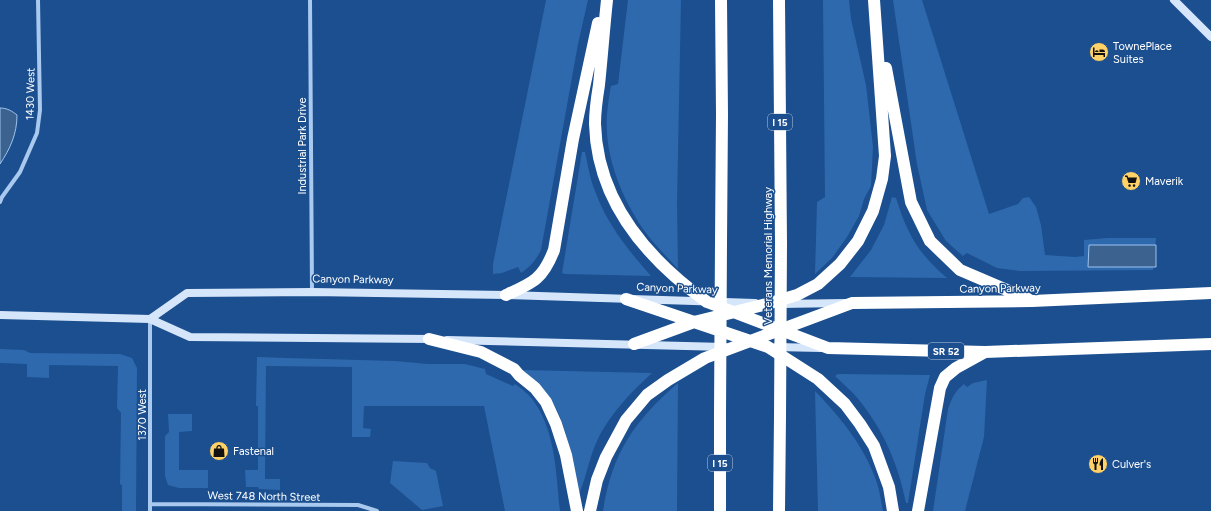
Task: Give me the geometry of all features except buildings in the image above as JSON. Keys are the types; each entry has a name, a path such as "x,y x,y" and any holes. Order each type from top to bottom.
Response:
{"highway":[{"path":"506,294 524,287 536,280 544,272 550,262 554,250 573,140 603,0"},
{"path":"607,0 595,123 598,154 604,179 613,200 637,238 663,266 694,292 709,302 828,348"},
{"name":"I 15","path":"720,511 722,114 721,0"},
{"name":"Veterans Memorial Highway","path":"778,511 781,243 780,0"},
{"path":"875,4 911,202 930,241 960,270 1032,301"},
{"path":"634,344 694,322 798,295 818,284 840,264 858,241 873,211 882,179 885,156 875,4"},
{"name":"Canyon Parkway","path":"852,303 1032,301 1211,293"},
{"path":"626,299 768,347 818,379 845,404 874,446 889,487 893,511"},
{"path":"590,511 597,480 606,456 626,420 647,395 668,380 705,358 852,303"},
{"path":"429,339 481,352 514,368 519,375 535,388 546,402 556,424 566,455 577,511"},
{"name":"SR 52","path":"828,348 985,352 1211,344"},
{"path":"918,511 940,388 945,377 956,368 985,352"}],"main road":[{"path":"1174,0 1211,36"},
{"name":"Canyon Parkway","path":"150,318 187,293 312,292 506,294 767,304 852,303"},
{"name":"SR 52","path":"0,315 150,318 190,337 429,339 828,348"}],"street":[{"name":"1430 West","path":"0,202 20,172 37,133 40,110 38,0"},
{"name":"Industrial Park Drive","path":"310,0 312,292"},
{"name":"1370 West","path":"150,318 150,511"},
{"name":"West 748 North Street","path":"150,504 358,505 377,511"}],"shaded area":[{"path":"546,0 588,0 578,44 541,250 533,263 521,273 518,267 502,273 493,274 493,264"},
{"path":"628,0 681,0 677,203 678,269 651,239 635,216 621,189 611,160 608,145 607,114 611,86 618,84"},
{"path":"823,0 849,0 851,19 866,85 873,147 871,186 864,199 859,216 847,237 832,258 815,274 817,202 825,197"},
{"path":"893,0 922,0 989,214 1018,204 1023,198 1029,197 1036,207 1041,225 1045,255 1075,257 1084,256 1084,240 1107,238 1156,238 1153,270 1020,271 997,268 967,253 963,256 946,241 927,210 917,164"},
{"path":"0,108 9,110 17,115 17,122 12,141 0,164"},
{"path":"582,152 585,152 593,186 612,226 626,246 651,276 562,273"},
{"path":"892,197 896,198 910,233 921,251 928,260 947,278 850,277 871,250 884,225"},
{"path":"1089,245 1156,245 1156,267 1088,267"},
{"path":"0,349 24,350 30,353 120,354 132,358 137,368 136,511 122,511 122,485 120,484 121,413 117,408 118,366 49,365 49,378 27,377 27,364 0,363"},
{"path":"257,357 395,361 428,364 465,364 485,369 486,374 513,386 515,384 526,392 533,400 542,415 547,428 554,455 560,511 505,511 484,406 364,406 363,428 371,429 370,437 352,437 352,367 266,366 265,479 280,479 280,490 246,487 245,470 258,470 258,406 256,406"},
{"path":"522,370 652,373 628,397 607,423 596,443 579,494 577,492 568,440 557,410 537,383"},
{"path":"838,374 930,375 925,394 908,503 906,503 899,475 883,436 859,400 835,376"},
{"path":"987,380 984,437 965,511 933,511 948,409 951,401 956,392 964,384 967,387 973,383"},
{"path":"678,383 677,511 603,511 612,472 627,440 649,411"},
{"path":"815,391 843,422 866,457 877,483 883,511 818,511"},
{"path":"168,414 192,414 192,431 179,432 179,470 208,470 208,488 179,488 168,485 165,476 165,436 169,432"},
{"path":"393,461 427,463 430,468 436,471 443,506 422,510 390,483"}],"place":[{"name":"TownePlace Suites","path":"1099,52"},
{"name":"Maverik","path":"1131,181"},
{"name":"Fastenal","path":"219,451"},
{"name":"Culver's","path":"1098,464"}]}
